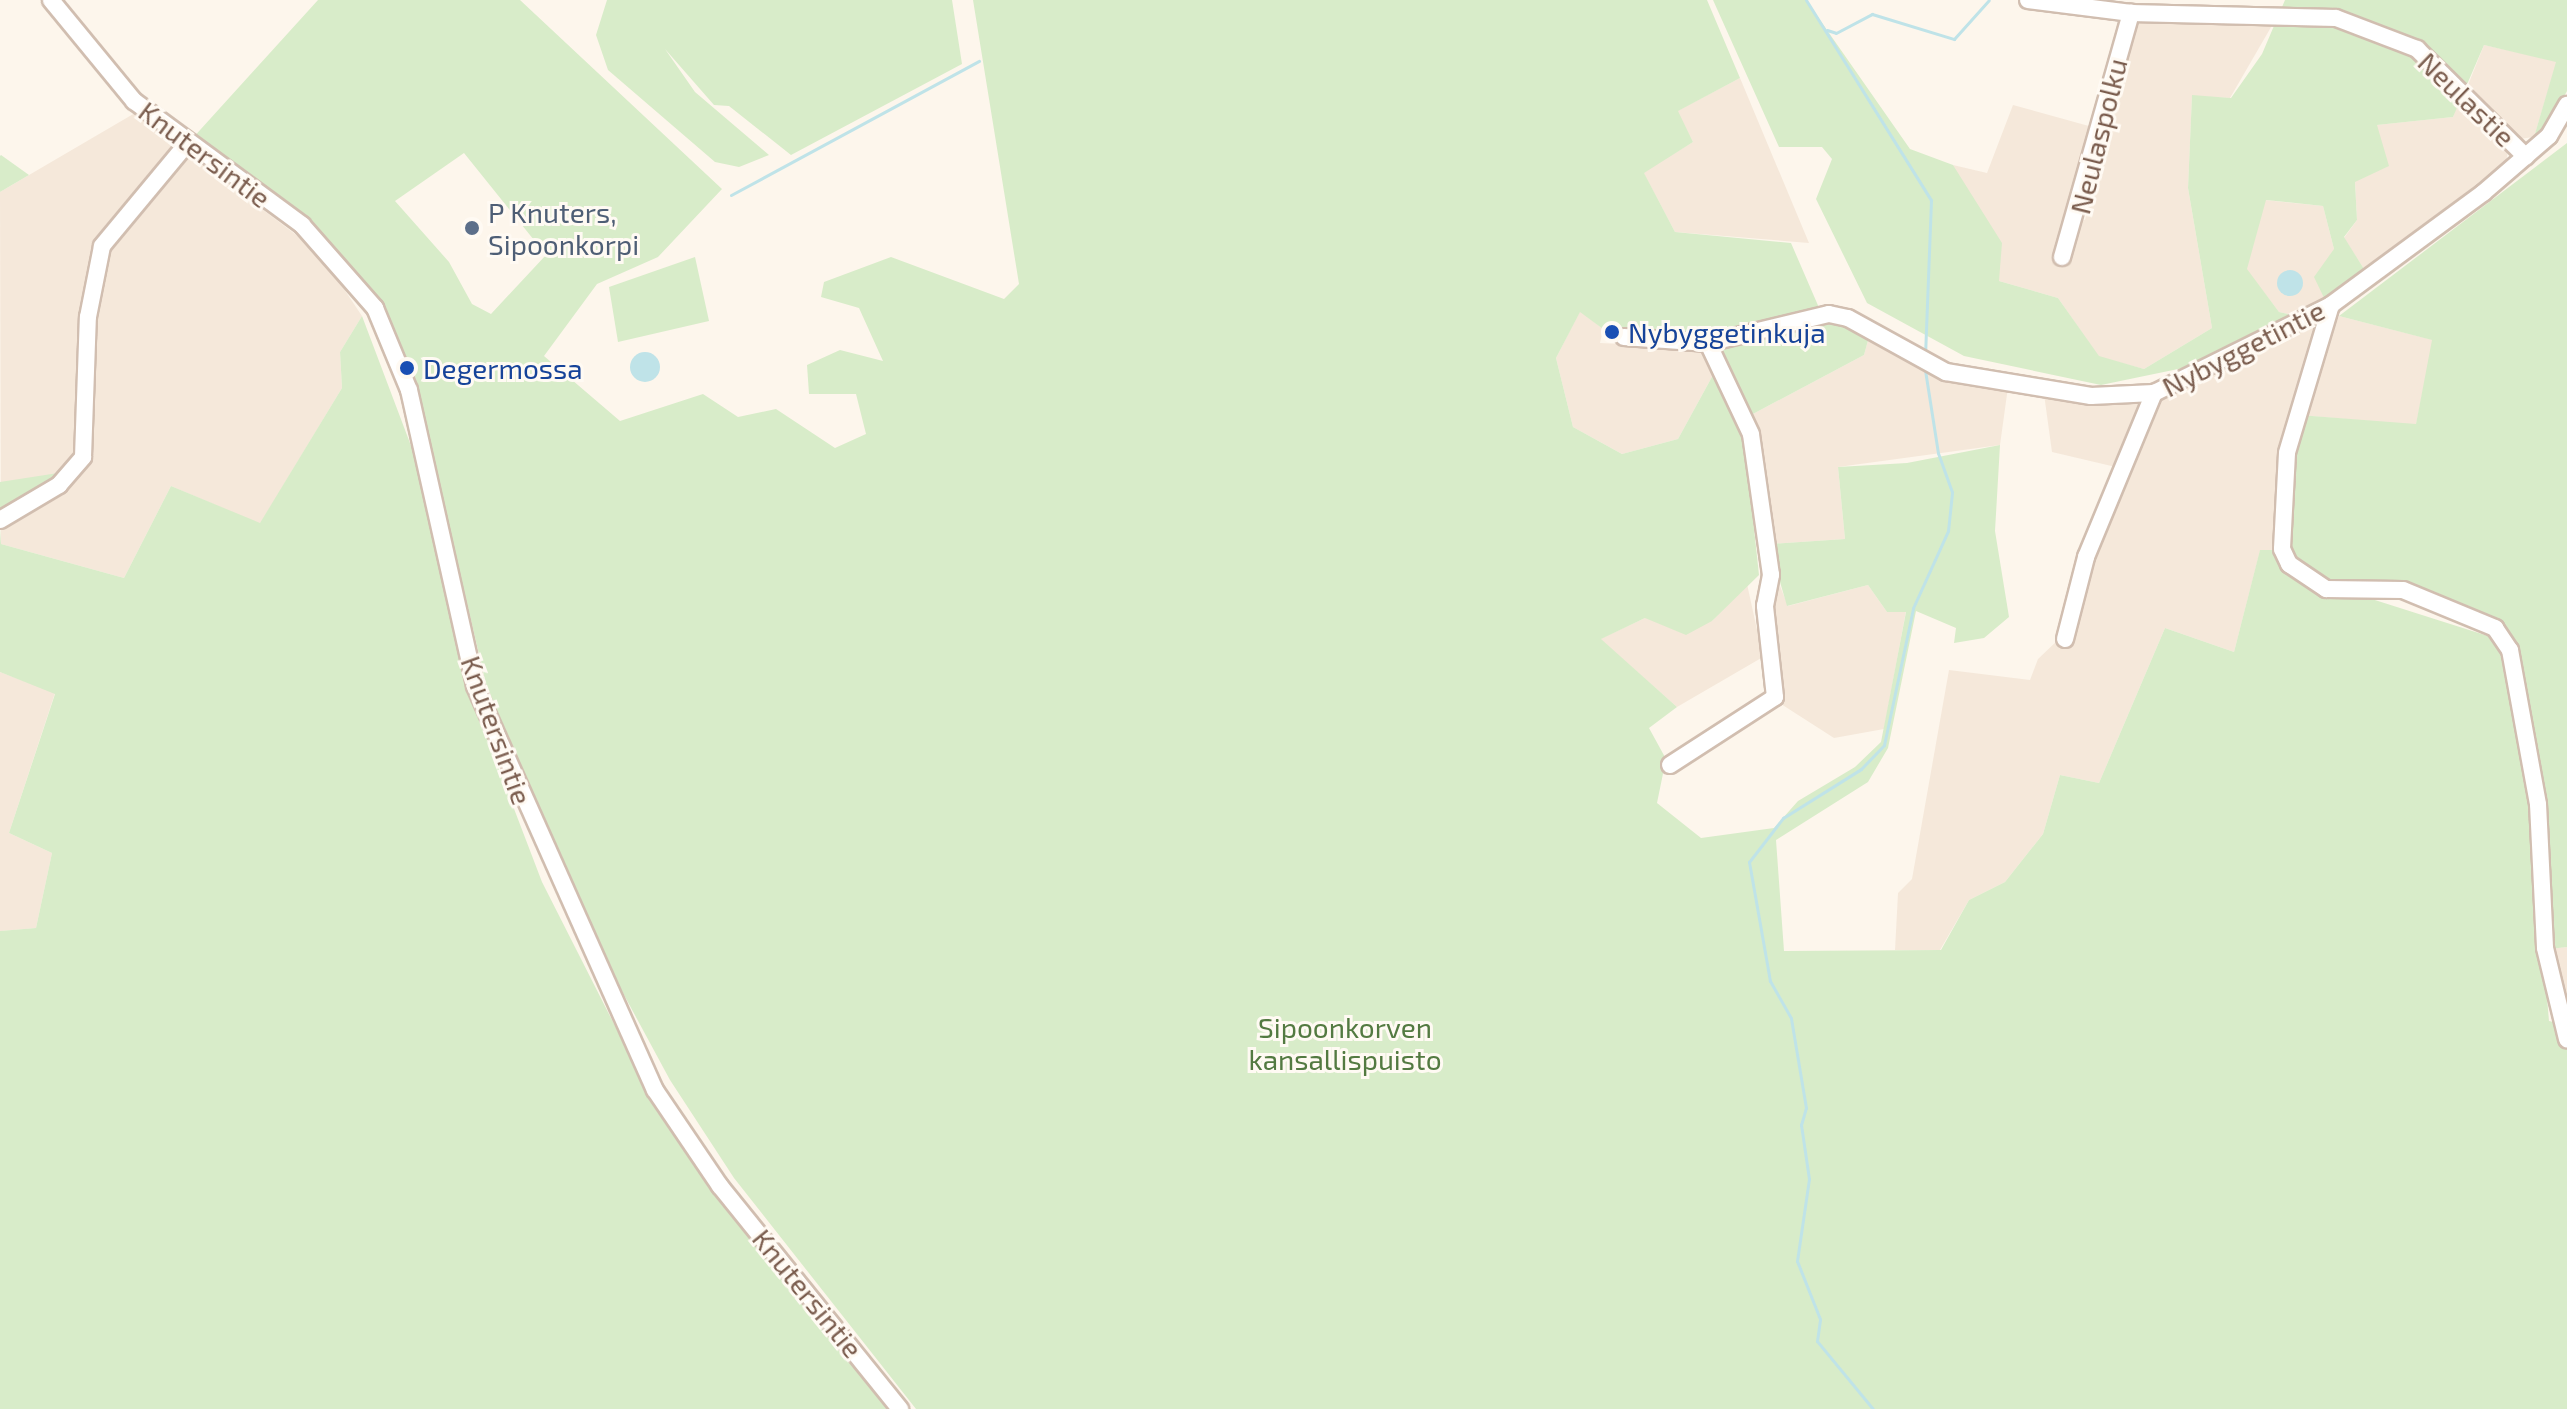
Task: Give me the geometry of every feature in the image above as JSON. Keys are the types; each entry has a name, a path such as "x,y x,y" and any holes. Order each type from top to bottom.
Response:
{"street":[{"name":"Knutersintie","path":"51,0 134,101 186,145 302,225 384,324 409,390 475,686 655,1090 720,1186 900,1409"},
{"name":"Neulastie","path":"2028,0 2131,13 2308,14 2387,34 2417,49 2463,102 2526,157"},
{"name":"Neulaspolku","path":"2062,257 2131,13"},
{"name":"Nybyggetintie","path":"1624,337 1708,343 1829,314 1960,375 2091,396 2154,393 2331,305 2526,157 2567,105"},
{"path":"0,520 59,485 83,457 88,317 102,246 186,145"},
{"path":"2331,305 2287,453 2282,549 2289,564 2326,589 2403,590 2495,628 2510,650 2538,804 2545,948 2567,1039"},
{"path":"1670,765 1775,697 1765,606 1771,575 1751,434 1708,343"},
{"path":"2065,639 2086,557 2154,393"}],"shaded area":[{"path":"2135,17 2274,22 2230,98 2192,96 2188,188 2212,328 2144,369 2099,357 2058,298 1999,281 1953,165 1987,173 2013,105 2096,128 2074,217 2085,220"},
{"path":"2484,45 2557,61 2534,137 2519,139 2464,95"},
{"path":"1740,78 1809,243 1675,232 1643,172 1693,142 1677,111"},
{"path":"2457,105 2508,150 2506,163 2364,269 2344,238 2357,220 2355,181 2377,144 2377,125 2453,117"},
{"path":"135,113 320,253 362,316 340,352 342,388 260,524 171,486 124,578 1,544 0,192"},
{"path":"2265,200 2323,206 2334,249 2326,302 2296,316 2279,312 2246,269"},
{"path":"1580,311 1603,329 1600,343 1702,348 1713,375 1678,439 1622,454 1573,427 1556,358"},
{"path":"2339,316 2433,340 2416,425 2299,415"},
{"path":"2321,323 2290,407 2276,475 2278,550 2260,551 2234,652 2165,628 2099,783 2060,775 2043,834 2005,882 1969,900 1940,950 1895,950 1898,893 1912,879 1949,670 2030,680 2038,659 2059,639 2165,394"},
{"path":"1869,337 1916,367 2008,387 2000,445 1838,467 1845,539 1769,544 1751,415 1864,355"},
{"path":"2044,394 2145,402 2120,468 2052,452"},
{"path":"1776,576 1788,606 1868,585 1887,612 1906,611 1884,729 1834,738 1781,704 1771,605"},
{"path":"1747,584 1763,657 1677,707 1600,639 1645,618 1712,621"},
{"path":"0,672 55,693 9,833 52,853 36,928 0,931"},
{"path":"2567,947 2567,1024 2550,949"}],"green space":[{"name":"Sipoonkorven kansallispuisto","path":"318,0 520,0 722,189 658,257 597,284 544,356 620,421 703,394 738,417 776,409 835,448 866,434 856,394 809,394 807,365 840,350 883,361 859,308 821,297 824,282 891,257 1004,299 1019,284 973,0 1707,0 1740,78 1678,111 1693,142 1644,173 1675,232 1791,243 1820,310 1712,337 1603,329 1580,312 1556,358 1573,427 1622,454 1678,439 1713,375 1743,426 1759,575 1712,621 1686,635 1645,618 1601,639 1677,707 1649,728 1666,759 1657,803 1701,838 1774,828 1798,801 1855,767 1881,742 1906,612 1887,612 1868,585 1787,606 1769,544 1845,539 1838,467 1907,463 2000,445 1995,531 2009,617 1984,638 1954,643 1956,628 1916,611 1888,748 1868,782 1776,840 1784,951 1941,950 1969,900 2005,882 2043,834 2060,775 2099,783 2165,628 2234,652 2260,550 2278,550 2290,573 2488,636 2500,652 2531,812 2549,1021 2567,1025 2567,1409 916,1409 734,1178 670,1080 603,956 494,718 421,408 372,291 325,238 191,140","holes":["464,153 546,255 491,314 472,304 449,262 395,201"]},
{"path":"607,0 952,0 962,64 791,155 729,106 714,105 665,49 695,92 769,155 739,167 715,162 608,70 596,35"},
{"path":"1713,0 1806,0 1910,149 1953,165 2002,243 1999,281 2058,298 2099,356 2144,369 2212,328 2188,188 2192,95 2231,98 2262,54 2285,0 2567,0 2567,91 2545,133 2534,137 2556,62 2484,45 2453,117 2377,125 2389,166 2355,182 2357,220 2344,237 2364,269 2326,302 2314,277 2334,249 2323,206 2266,200 2247,269 2279,312 2296,316 2183,368 2101,385 1964,356 1867,303 1816,199 1832,159 1822,147 1779,147"},
{"path":"2567,143 2567,947 2550,949 2543,810 2498,625 2400,587 2331,586 2285,552 2299,415 2416,424 2432,340 2339,316"},
{"path":"0,156 29,175 0,192"},
{"path":"695,257 709,321 618,342 609,287"},
{"path":"362,316 416,459 466,683 542,882 648,1091 887,1409 0,1409 0,931 36,928 52,853 9,833 55,694 0,672 0,528 1,544 124,578 171,486 260,523 342,388 340,352"},
{"path":"1846,324 1869,337 1864,355 1751,415 1717,349 1800,325"},
{"path":"58,473 51,497 0,526 0,482"}],"water":[{"path":"2290,270 2299,274 2303,283 2299,292 2290,296 2281,292 2277,283 2281,274"},
{"path":"645,352 656,356 660,367 656,378 645,382 634,378 630,367 634,356"}],"waterway":[{"path":"1806,0 1931,200 1925,353"},
{"path":"1827,30 1836,33 1872,14 1954,39 1989,0"},
{"path":"731,195 979,61"},
{"path":"1873,1409 1817,1341 1820,1319 1797,1261 1809,1179 1801,1125 1806,1108 1791,1018 1770,981 1749,862 1783,818 1861,769 1884,745 1913,608 1948,531 1952,492 1938,453 1925,370"}],"place":[{"name":"P Knuters, Sipoonkorpi","path":"472,228"},
{"name":"Nybyggetinkuja","path":"1612,332"},
{"name":"Degermossa","path":"407,368"}]}
